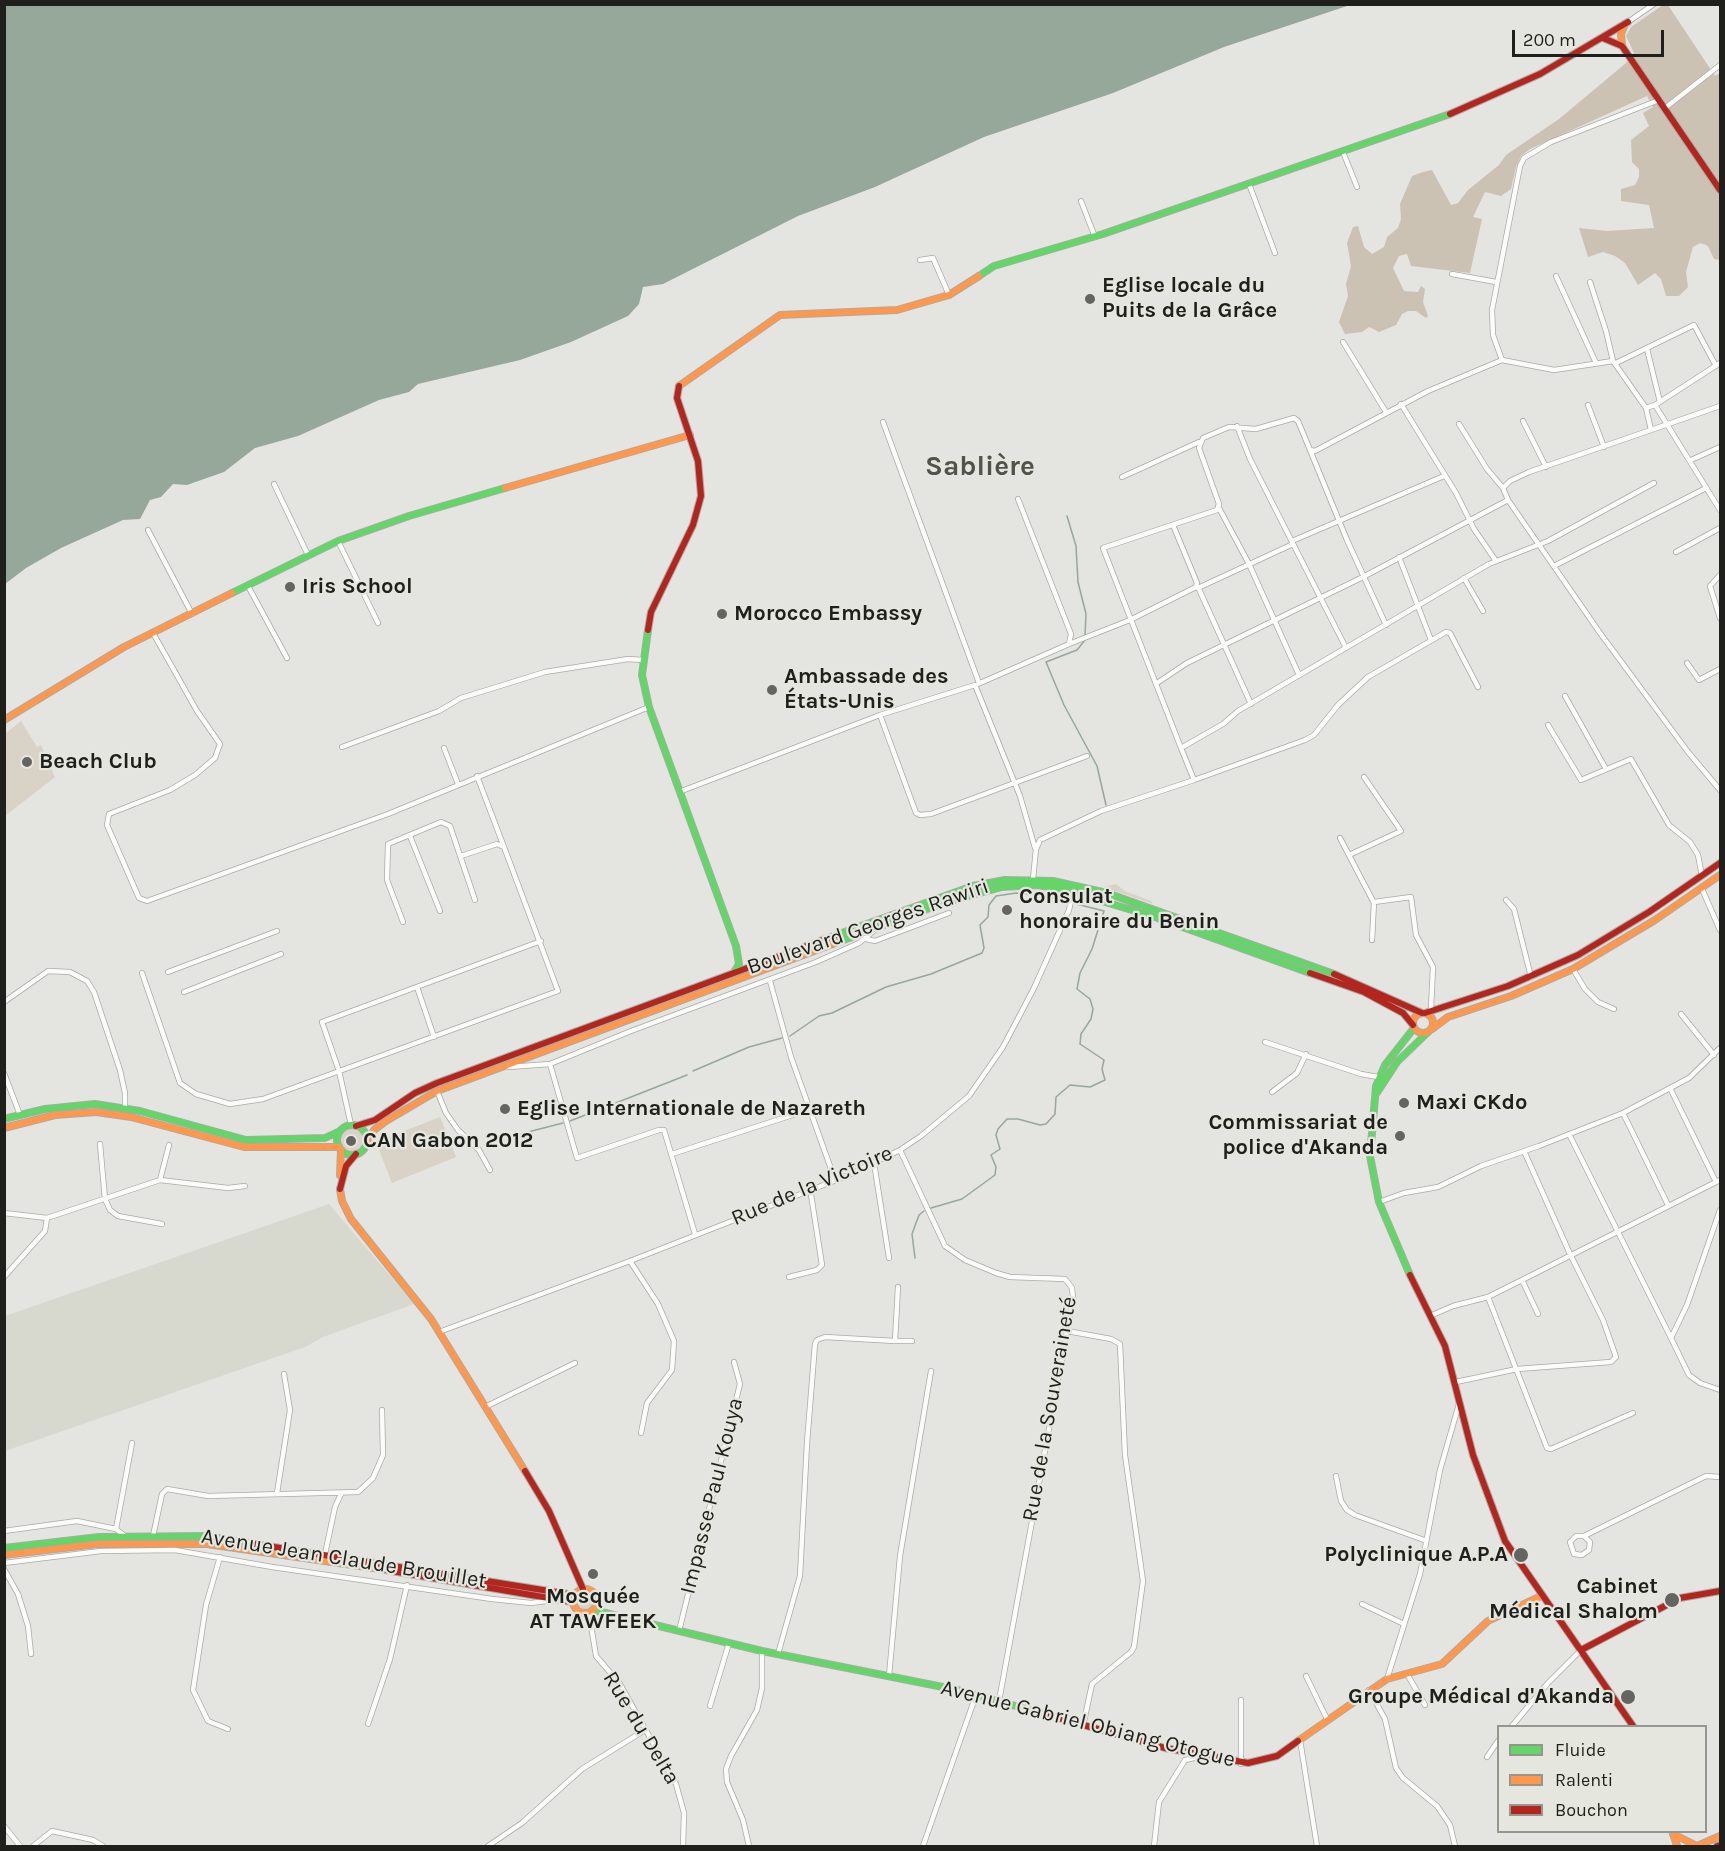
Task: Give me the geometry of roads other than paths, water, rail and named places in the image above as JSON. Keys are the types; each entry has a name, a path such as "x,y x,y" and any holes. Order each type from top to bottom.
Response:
{"main road":[{"path":"733,974 738,967 739,956 712,874 679,792 649,706 643,681 643,660 654,604 693,525 700,505 700,470 677,398 677,387 772,319 788,314 897,310 949,295 994,266 1095,237 1433,120 1528,81 1627,23"},
{"path":"1627,23 1621,34 1622,46 1720,190"},
{"path":"1602,38 1622,46"},
{"path":"4,720 92,666 153,633 338,541 409,516 690,435"},
{"path":"1632,1725 1514,1556 1495,1519 1459,1404 1456,1382 1445,1346 1393,1240 1379,1202 1370,1156 1375,1095 1378,1077 1414,1026 1415,1017 1531,977 1601,942 1720,863"},
{"path":"1375,1095 1397,1062 1430,1030 1448,1017 1511,996 1573,969 1702,889 1720,875"},
{"name":"Boulevard Georges Rawiri","path":"354,1125 375,1120 431,1085 962,889 996,881 1033,879 1088,888 1357,982 1426,1012"},
{"name":"Boulevard Georges Rawiri","path":"367,1142 374,1130 386,1121 412,1103 436,1091 961,896 995,888 1037,885 1073,891 1152,916 1355,989 1394,1008 1414,1026"},
{"path":"739,956 746,963 756,966"},
{"path":"1426,1012 1433,1020 1430,1030"},
{"path":"1414,1026 1420,1033 1430,1030"},
{"path":"4,1119 76,1105 125,1108 223,1136 253,1140 325,1138 354,1125 364,1132 367,1142 363,1150 346,1166 340,1189"},
{"path":"4,1128 66,1113 96,1112 131,1117 244,1147 323,1144 340,1149 348,1155 357,1154"},
{"path":"340,1131 337,1139 340,1149 340,1189 342,1201 351,1219 418,1301 549,1511 583,1589 595,1594 597,1602 591,1611 577,1611 573,1602 574,1595 583,1589"},
{"name":"Avenue Jean Claude Brouillet","path":"4,1548 59,1540 125,1536 210,1537 574,1595"},
{"name":"Avenue Jean Claude Brouillet","path":"4,1555 88,1544 210,1544 573,1602"},
{"path":"1581,1650 1680,1598 1720,1591"},
{"name":"Avenue Gabriel Obiang Otogue","path":"591,1611 762,1651 976,1695 1083,1726 1241,1764 1266,1760 1300,1740 1387,1679 1442,1664 1488,1621 1541,1596"},
{"path":"1673,1833 1697,1846 1720,1836"},
{"path":"1673,1833 1677,1846"}],"street":[{"path":"1627,23 1654,4"},
{"path":"1665,108 1720,65"},
{"path":"1502,360 1492,325 1496,282 1520,166 1524,158 1551,142 1659,100"},
{"path":"1343,152 1357,187"},
{"path":"1249,183 1275,253"},
{"path":"1081,201 1095,237"},
{"path":"920,260 933,258 949,295"},
{"path":"1452,274 1496,282"},
{"path":"1556,276 1596,363"},
{"path":"1590,282 1615,362 1635,396 1646,408 1651,430"},
{"path":"1310,450 1315,452 1401,404 1502,360 1554,370 1615,362 1694,325 1718,365 1657,404 1646,408"},
{"path":"1343,342 1386,412"},
{"path":"1647,349 1657,404 1720,510"},
{"path":"1401,404 1468,519 1496,561"},
{"path":"1588,405 1604,447"},
{"path":"1503,488 1510,481 1546,466 1651,430 1667,422 1720,406"},
{"path":"1122,477 1212,434 1237,426 1256,429 1294,418 1298,421 1363,577 1386,625"},
{"path":"1522,420 1546,466"},
{"path":"883,422 977,684 1015,782 1036,849"},
{"path":"1459,424 1487,469 1503,488 1508,500 1537,544 1688,752 1720,789"},
{"path":"1237,426 1346,648"},
{"path":"1199,442 1219,508 1250,566 1299,675"},
{"path":"1691,460 1720,447"},
{"path":"679,792 880,715 977,684 1130,620 1196,588 1250,566 1339,521 1444,476"},
{"path":"1181,748 1299,675 1464,578 1496,561 1548,541 1654,483"},
{"path":"274,484 308,555"},
{"path":"1554,566 1706,488"},
{"path":"1018,499 1071,634 1069,644"},
{"path":"1157,683 1187,663 1226,646 1363,577 1468,519 1508,500"},
{"path":"1194,780 1130,620 1104,548 1219,508"},
{"path":"1173,525 1197,583 1196,588 1226,646 1251,704"},
{"path":"1676,552 1720,528"},
{"path":"148,530 192,614"},
{"path":"338,541 378,623"},
{"path":"1399,557 1431,640"},
{"path":"1720,575 1710,586 1720,618"},
{"path":"1464,578 1483,611"},
{"path":"248,586 287,658"},
{"path":"153,633 197,711 220,744 214,758 195,776 170,790 109,814 107,825 140,898 143,900 152,900 276,852 369,821 477,776 519,762 568,738 649,706"},
{"path":"1033,879 1036,849 1040,840 1085,817 1305,740 1314,735 1338,705 1368,677 1431,640 1450,633 1478,687"},
{"path":"342,747 439,711 461,698 545,672 628,659 643,660"},
{"path":"1687,663 1699,680 1720,669"},
{"path":"1566,696 1606,770"},
{"path":"880,715 916,813 920,815 931,814 1087,756"},
{"path":"1548,725 1581,780 1632,759 1669,825 1690,842 1698,855 1702,876"},
{"path":"444,748 458,784"},
{"path":"142,973 174,1074 186,1090 230,1104 250,1102 558,991 477,776"},
{"path":"1349,855 1401,831 1364,777"},
{"path":"403,922 387,880 386,856 390,842 444,822 450,826 475,900"},
{"path":"410,836 440,911"},
{"path":"1340,838 1374,903 1372,940"},
{"path":"461,856 493,845 504,847"},
{"path":"1702,889 1720,930"},
{"name":"Rue de la Victoire","path":"439,1332 630,1261 835,1180 900,1150 964,1101 985,1075 1021,1017 1071,902 1073,891"},
{"path":"1374,903 1411,897 1416,935 1433,967 1426,1012"},
{"path":"1506,900 1514,909 1531,977"},
{"path":"866,939 875,941 950,913"},
{"path":"500,1067 550,1064 631,1031 770,981 866,939 876,928"},
{"path":"168,972 277,931"},
{"path":"354,1125 322,1022 541,941"},
{"path":"184,992 281,954"},
{"path":"1573,969 1585,989 1598,1002 1614,1009"},
{"path":"4,1002 48,971 70,972 87,981 94,992 120,1070 125,1093 125,1108"},
{"path":"770,981 791,1057 835,1180"},
{"path":"417,987 434,1037"},
{"path":"1681,1014 1714,1054"},
{"path":"1265,1041 1361,1074 1378,1077"},
{"path":"1379,1202 1404,1193 1438,1187 1481,1166 1623,1113 1671,1090 1689,1078 1720,1048"},
{"path":"1272,1092 1297,1073 1306,1054"},
{"path":"550,1064 577,1158 662,1129 666,1133 695,1234"},
{"path":"4,1073 20,1115"},
{"path":"1430,1316 1453,1306 1488,1297 1718,1181 1671,1090"},
{"path":"436,1091 446,1113 458,1130 479,1150 490,1170"},
{"path":"672,1154 811,1109"},
{"path":"1623,1113 1668,1205"},
{"path":"1569,1134 1689,1375 1700,1383 1720,1390"},
{"path":"100,1144 105,1198 110,1210 118,1216 162,1224"},
{"path":"160,1180 169,1145"},
{"name":"Rue de la Souveraineté","path":"900,1150 945,1246 965,1260 996,1273 1010,1277 1056,1278 1071,1283 1073,1298 999,1701"},
{"path":"1456,1382 1517,1369 1615,1360 1616,1349 1608,1330 1570,1254 1524,1151"},
{"path":"874,1163 889,1258"},
{"path":"4,1213 47,1218 160,1180 228,1188 245,1186"},
{"path":"789,1277 817,1270 822,1265 810,1188"},
{"path":"1671,1338 1687,1305 1720,1210"},
{"path":"4,1277 45,1231 47,1218"},
{"path":"630,1261 658,1304 674,1341 672,1370 647,1402 641,1432"},
{"path":"1522,1280 1538,1314"},
{"path":"895,1341 898,1287"},
{"path":"1488,1297 1548,1449 1633,1413"},
{"path":"1066,1331 1111,1339 1120,1344 1125,1455 1143,1581 1134,1647 1092,1684 1083,1726"},
{"path":"778,1654 800,1576 807,1443 817,1340 825,1337 912,1341"},
{"path":"485,1407 575,1362"},
{"name":"Impasse Paul Kouya","path":"679,1631 740,1384 734,1362"},
{"path":"889,1676 900,1556 932,1371"},
{"path":"277,1493 290,1410 285,1374"},
{"path":"1387,1679 1420,1574 1424,1540 1441,1463 1459,1404"},
{"path":"153,1536 165,1490 208,1496 277,1493 341,1494 363,1489 379,1469 383,1455 382,1410"},
{"path":"116,1529 132,1443"},
{"path":"1336,1476 1341,1502 1347,1510 1424,1540"},
{"path":"1584,1536 1590,1542 1589,1550 1582,1556 1574,1554 1570,1542 1576,1536 1584,1536 1706,1476 1720,1477"},
{"path":"325,1554 335,1507 341,1494"},
{"path":"4,1531 77,1521 116,1529 125,1536"},
{"path":"4,1563 111,1550 175,1550 272,1567 521,1602 550,1602 557,1598"},
{"path":"220,1557 206,1605 193,1690 198,1706 208,1720 228,1729"},
{"path":"4,1569 12,1579 25,1615 31,1654"},
{"path":"368,1724 392,1649 407,1585"},
{"path":"1362,1604 1404,1624"},
{"name":"Rue du Delta","path":"591,1611 596,1656 620,1684 658,1750 682,1799 683,1846"},
{"path":"710,1706 729,1643"},
{"path":"1513,1725 1548,1683 1581,1650"},
{"path":"748,1846 743,1820 727,1782 726,1769 757,1710 762,1688 762,1651"},
{"path":"1407,1674 1425,1705"},
{"path":"1306,1676 1328,1721"},
{"path":"1370,1690 1385,1719 1396,1768 1402,1778 1437,1806 1450,1825 1455,1846"},
{"path":"923,1846 976,1695"},
{"path":"1241,1700 1241,1764"},
{"path":"488,1846 495,1844 561,1790 582,1769 645,1730"},
{"path":"1300,1740 1317,1846"},
{"path":"1487,1757 1497,1742"},
{"path":"1154,1846 1159,1802 1185,1760 1194,1758 1195,1754"},
{"path":"4,1826 20,1846"},
{"path":"33,1846 52,1831 93,1840 102,1846"}],"waterway":[{"path":"1067,516 1076,546 1078,582 1086,614 1085,635"},
{"path":"1085,640 1077,650 1046,662 1064,705 1097,766 1106,805"},
{"path":"790,1036 819,1016 832,1013 886,987 931,974 982,953 984,948 980,925 988,917 989,905 996,896 1016,893 1041,895 1104,911 1092,949 1080,973 1077,989 1090,999 1093,1009 1091,1019 1081,1034 1080,1044 1104,1060 1102,1069 1105,1080 1090,1087 1070,1085 1056,1097 1055,1114 1046,1124 1007,1119 996,1135 1000,1149 991,1155 996,1167 995,1175 962,1199 931,1208"},
{"path":"693,1071 749,1047 782,1038"},
{"path":"570,1121 687,1075"},
{"path":"505,1144 520,1134 563,1123"},
{"path":"915,1258 912,1234 919,1215 924,1211"}],"place":[{"name":"Eglise locale du Puits de la Grâce","path":"1090,299"},
{"name":"Iris School","path":"290,587"},
{"name":"Morocco Embassy","path":"722,614"},
{"name":"Ambassade des États-Unis","path":"772,690"},
{"name":"Beach Club","path":"27,762"},
{"name":"Consulat honoraire du Benin","path":"1007,910"},
{"name":"Maxi CKdo","path":"1404,1103"},
{"name":"Eglise Internationale de Nazareth","path":"505,1109"},
{"name":"Commissariat de police d'Akanda","path":"1400,1136"},
{"name":"CAN Gabon 2012","path":"351,1141"},
{"name":"Polyclinique A.P.A","path":"1521,1555"},
{"name":"Mosquée AT TAWFEEK","path":"593,1574"},
{"name":"Cabinet Médical Shalom","path":"1672,1600"},
{"name":"Groupe Médical d'Akanda","path":"1628,1697"}],"district":[{"name":"Sablière","path":"980,467"}]}
